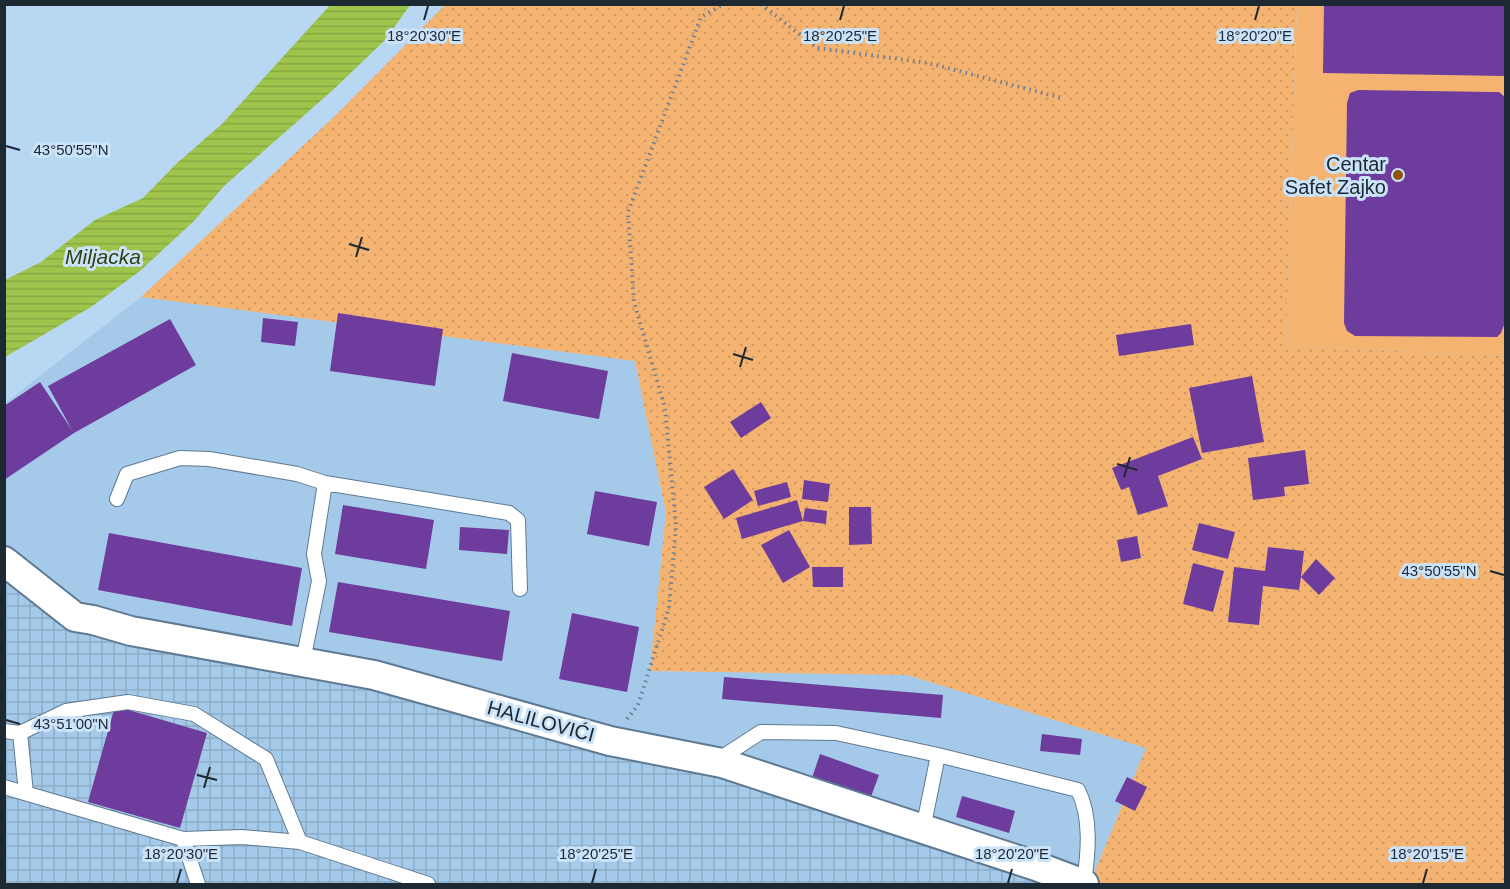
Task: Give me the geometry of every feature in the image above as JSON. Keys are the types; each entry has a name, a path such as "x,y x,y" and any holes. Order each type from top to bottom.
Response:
{"street":[{"name":"HALILOVIĆI","path":"4,561 75,617 131,631 374,675 610,741 722,763 1044,869 1084,885"}],"lane":[{"path":"117,500 127,474 180,458 209,459 297,474 325,483 509,513 518,520 520,588"},
{"path":"303,661 319,580 314,554 325,483"},
{"path":"4,731 20,733 66,711 128,702 194,714 266,759 300,842"},
{"path":"722,763 727,754 761,732 836,733 938,755 1078,790 1086,805 1088,858 1084,885"},
{"path":"20,733 26,793"},
{"path":"923,829 938,755"},
{"path":"4,787 183,839 242,837 300,842 428,885"},
{"path":"183,839 198,885"}],"path":[{"path":"610,741 638,705 669,608 676,526 665,408 634,302 628,212 702,16 724,4"},
{"path":"761,4 818,48 928,63 1062,98"}],"shaded area":[{"path":"445,5 1297,5 1286,346 1505,356 1505,884 1106,884 1091,881 1146,748 907,675 650,671 666,513 635,361 141,297 338,113"},
{"name":"Centar Safet Zajko","path":"1297,5 1505,5 1505,356 1286,346"},
{"path":"141,297 635,361 666,513 650,671 907,675 1146,748 1091,881 130,638 5,561 4,404"},
{"path":"4,561 90,626 373,680 610,741 1091,884 5,884"}],"water":[{"name":"Miljacka","path":"331,4 410,5 385,40 334,89 224,186 194,221 140,271 91,307 5,357 5,280 41,262 95,220 143,198 176,164 223,123"}],"building":[{"path":"1324,4 1506,4 1506,76 1323,73"},
{"path":"1358,90 1499,92 1506,98 1504,325 1497,337 1355,336 1347,331 1344,323 1347,103 1350,93"},
{"path":"338,313 443,329 435,386 330,371"},
{"path":"263,318 298,322 295,346 261,342"},
{"path":"170,319 196,365 74,433 4,480 4,406 40,382 72,430 48,386"},
{"path":"1191,324 1194,345 1119,356 1116,335"},
{"path":"512,353 608,371 599,419 503,401"},
{"path":"1252,376 1264,442 1202,453 1189,388"},
{"path":"761,402 771,418 741,438 730,422"},
{"path":"1193,437 1202,459 1158,476 1168,506 1138,515 1129,487 1121,490 1112,468"},
{"path":"1305,450 1309,484 1284,487 1285,496 1253,500 1248,458"},
{"path":"733,469 753,500 724,519 704,487"},
{"path":"804,480 830,484 828,502 802,499"},
{"path":"787,482 791,497 758,506 754,491"},
{"path":"595,491 657,502 649,546 587,534"},
{"path":"797,500 803,521 742,539 736,518"},
{"path":"343,505 434,520 426,569 335,554"},
{"path":"849,507 871,507 872,544 849,545"},
{"path":"805,508 827,511 826,524 803,521"},
{"path":"1199,523 1235,532 1228,559 1192,550"},
{"path":"460,527 509,530 507,554 459,550"},
{"path":"789,530 810,567 783,583 761,545"},
{"path":"109,533 302,568 292,626 98,590"},
{"path":"1137,536 1141,558 1121,562 1117,540"},
{"path":"1268,547 1304,551 1299,590 1263,586 1259,625 1228,622 1234,567 1265,571"},
{"path":"1316,559 1335,578 1319,595 1301,577"},
{"path":"1193,563 1224,571 1213,612 1183,604"},
{"path":"812,567 843,567 843,587 813,587"},
{"path":"338,582 510,611 502,661 329,632"},
{"path":"572,613 639,627 627,692 559,679"},
{"path":"724,677 943,695 941,718 722,699"},
{"path":"115,706 207,733 180,828 88,802"},
{"path":"1042,734 1082,739 1080,755 1040,751"},
{"path":"820,754 879,775 868,805 810,784"},
{"path":"1127,777 1147,787 1135,811 1115,801"},
{"path":"962,796 1015,811 1009,833 956,817"}],"place":[{"name":"Centar Safet Zajko","path":"1398,175"}]}
